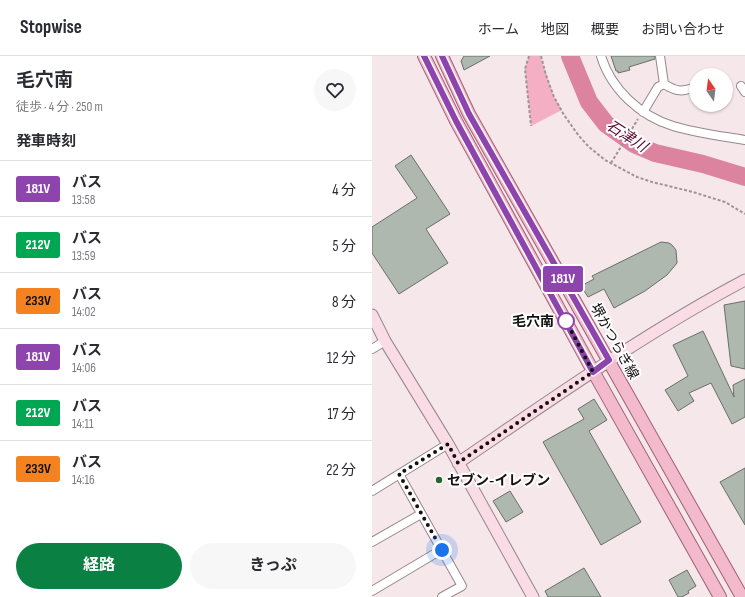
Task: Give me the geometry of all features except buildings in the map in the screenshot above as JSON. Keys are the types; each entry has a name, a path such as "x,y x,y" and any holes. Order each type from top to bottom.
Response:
{"main road":[{"path":"424,56 456,121 593,372 720,597"},
{"name":"堺かつらぎ線","path":"442,56 469,114 742,597"}],"street":[{"path":"601,56 604,66 613,82 625,97 642,113 672,126 745,140"},
{"path":"660,56 664,84 673,90 680,91 689,89"},
{"path":"642,113 658,87 664,84"},
{"path":"458,463 609,360 712,297 745,280"},
{"path":"372,315 385,341 448,444 533,597"},
{"path":"372,349 385,341"},
{"path":"372,491 448,444"},
{"path":"399,474 462,586 442,597"},
{"path":"372,542 421,514"},
{"path":"372,591 442,550"}],"path":[{"path":"529,56 525,69 531,126"},
{"path":"541,56 546,76 554,97 564,115 579,136 589,146 637,177 725,202 745,214"},
{"path":"612,162 642,113"}],"shaded area":[{"path":"529,56 540,56 554,97 562,110 531,126 525,69"}],"waterway":[{"name":"石津川","path":"570,56 589,102 606,124 634,144 655,153 703,164 745,177"}],"bus line":[{"name":"181V","path":"424,56 456,121 593,372 609,360 469,114 442,56"}],"place":[{"name":"毛穴南","path":"566,321"},
{"name":"セブン-イレブン","path":"439,480"}],"route":[{"path":"442,550 399,474 448,444 458,463 593,372 566,321"}]}
